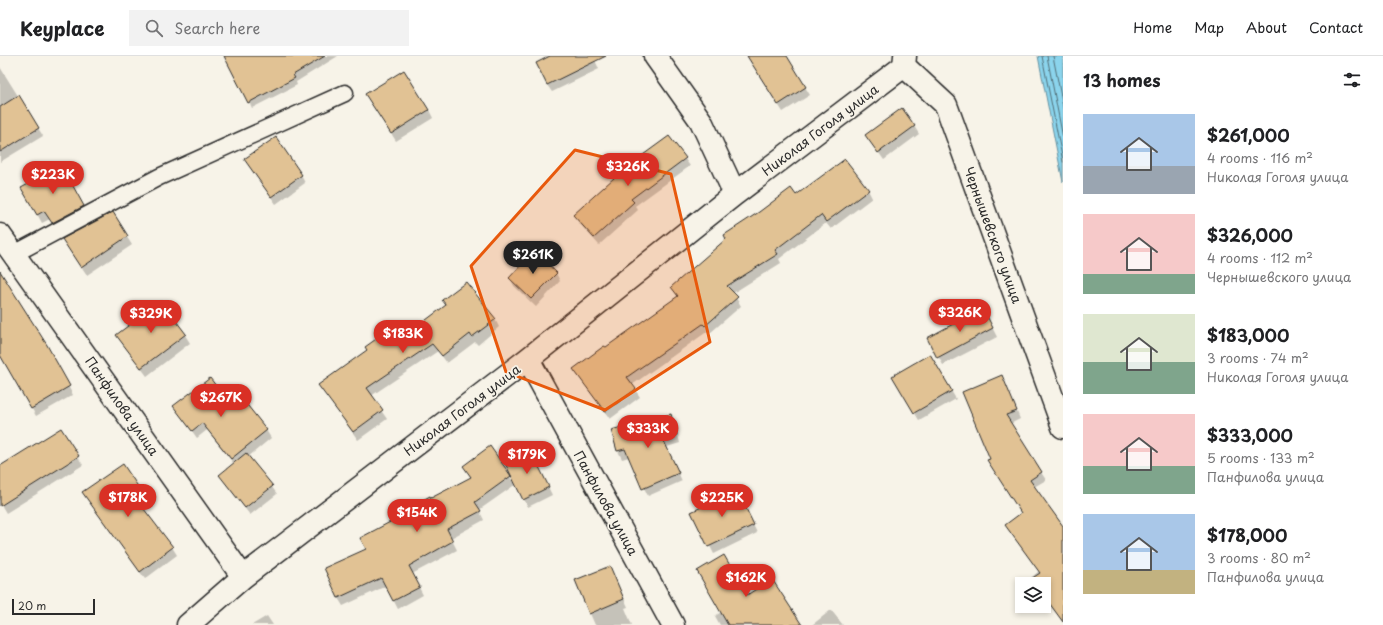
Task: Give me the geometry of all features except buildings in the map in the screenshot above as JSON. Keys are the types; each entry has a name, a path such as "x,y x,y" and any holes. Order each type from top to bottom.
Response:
{"street":[{"path":"655,56 701,121 735,194"},
{"name":"Николая Гоголя улица","path":"188,625 243,577 528,359 905,61"},
{"name":"Чернышевского улица","path":"905,61 946,105 1063,428"},
{"name":"Панфилова улица","path":"0,235 243,577"},
{"name":"Панфилова улица","path":"528,359 673,625"}],"lane":[{"path":"14,254 159,177 345,93"}],"highlighted area":[{"path":"575,150 671,174 710,342 605,410 506,372 471,266"}],"water":[{"path":"1038,56 1063,56 1063,182"}]}
